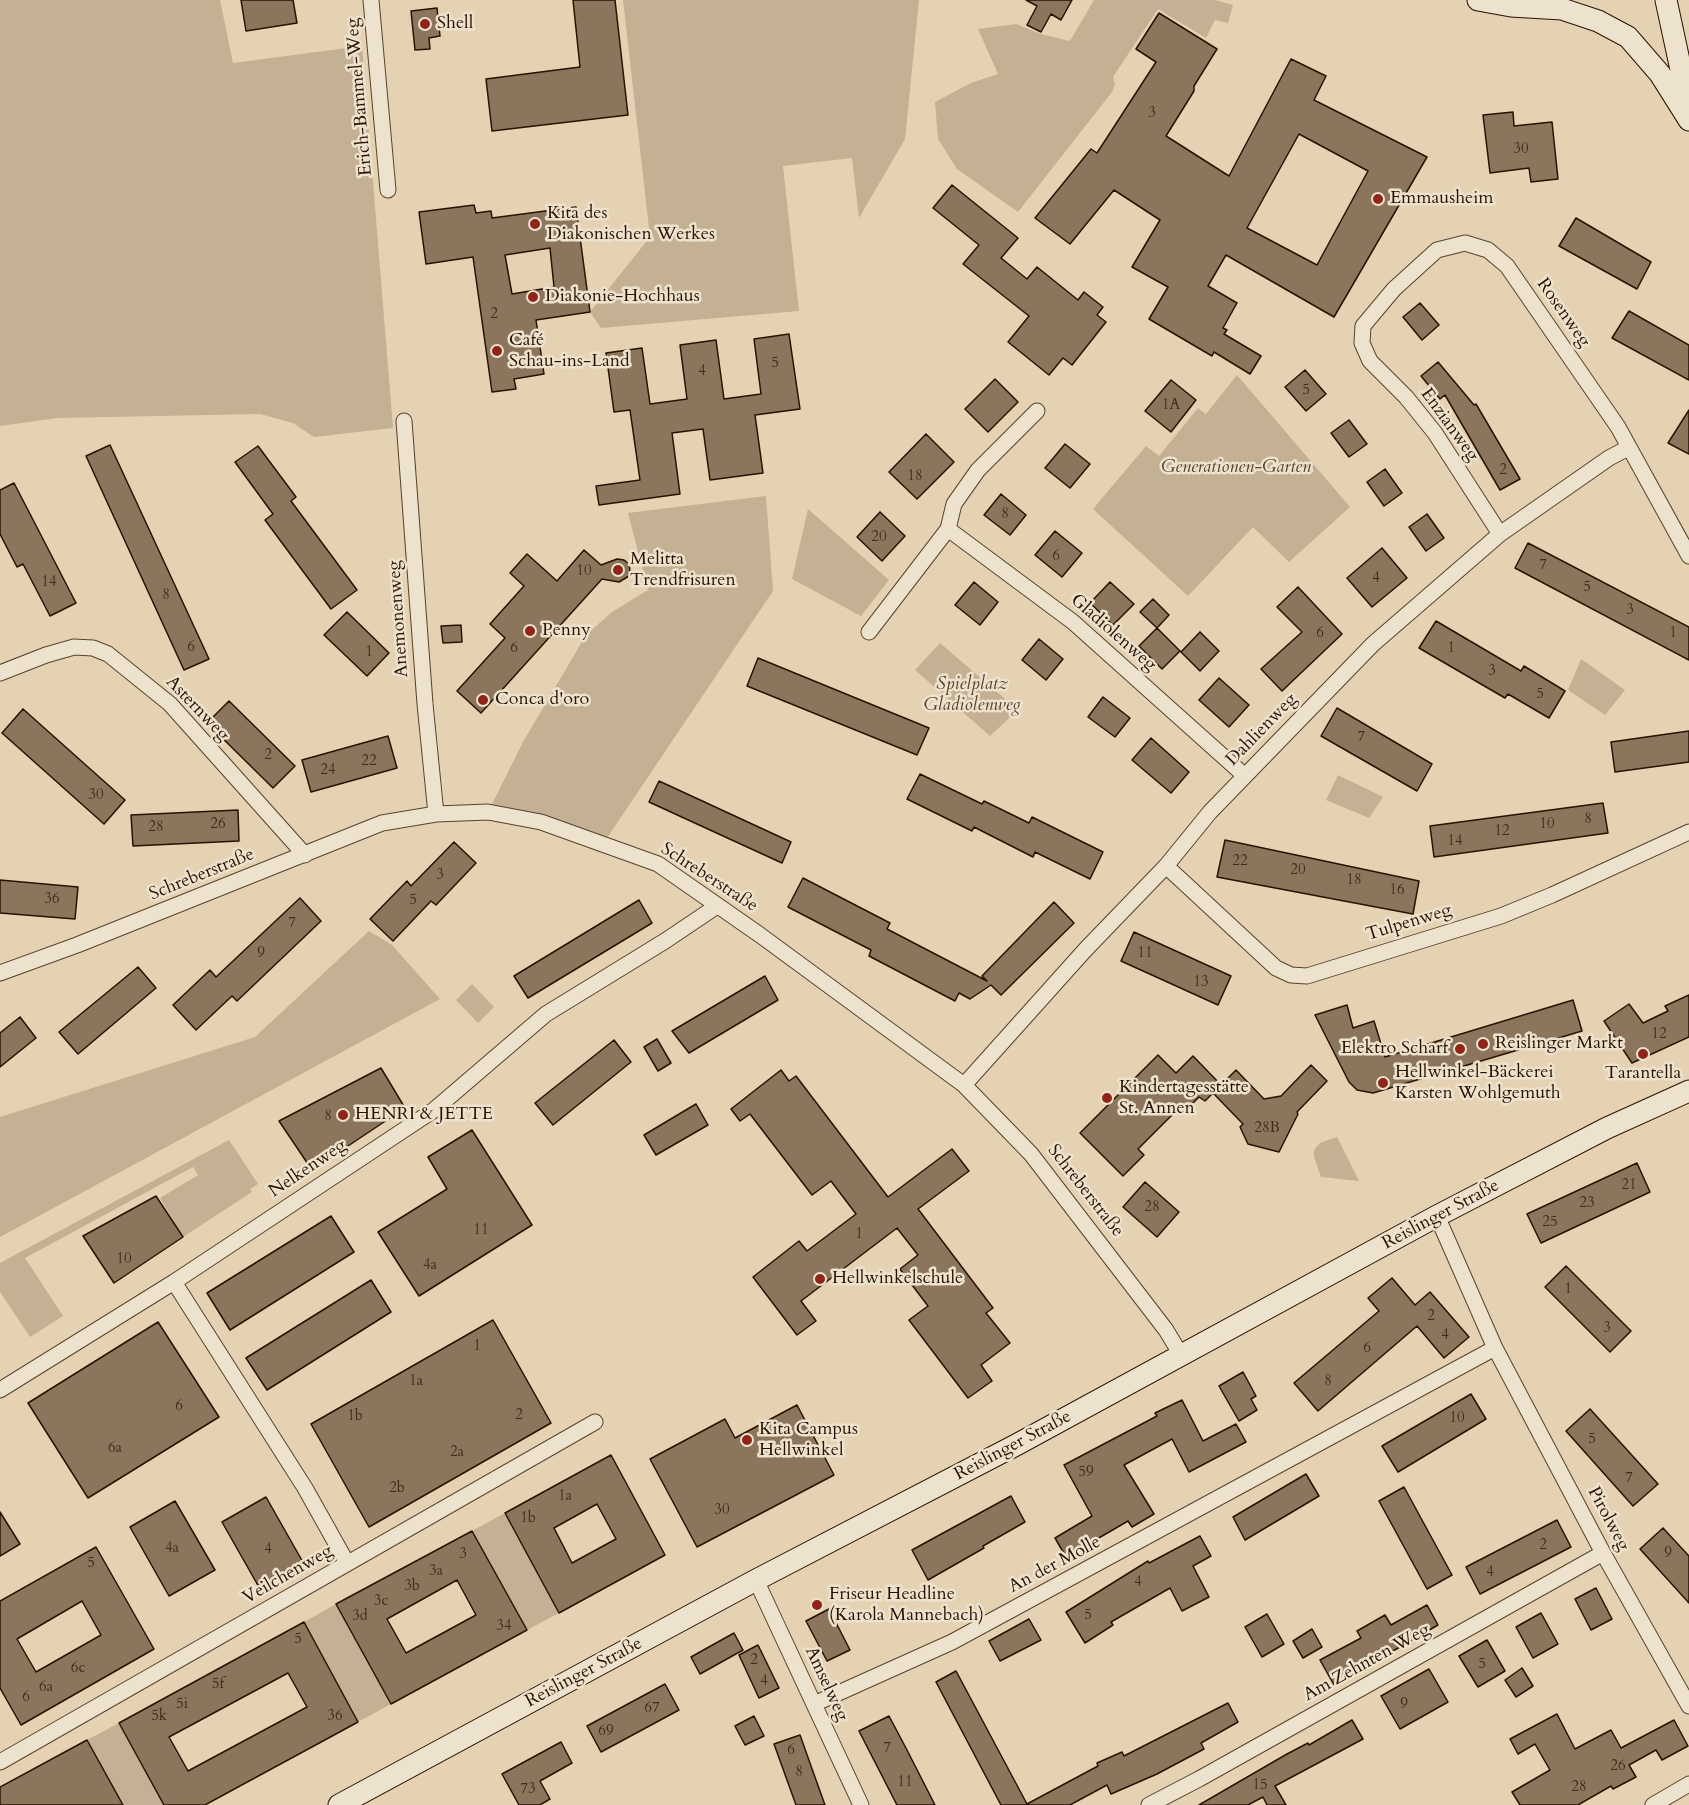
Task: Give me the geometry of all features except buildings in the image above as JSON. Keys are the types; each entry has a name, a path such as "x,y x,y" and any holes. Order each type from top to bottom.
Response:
{"street":[{"name":"Erich-Bammel-Weg","path":"371,0 388,190"},
{"path":"1478,0 1511,6 1562,9 1598,21 1629,37 1660,74 1689,120"},
{"path":"1666,0 1689,106"},
{"name":"Rosenweg","path":"1362,343 1363,326 1394,289 1437,250 1465,243 1488,250 1507,266 1618,427 1689,555"},
{"name":"Enzianweg","path":"1362,343 1370,361 1406,397 1435,433 1500,534"},
{"path":"870,632 948,529 954,504 978,470 1037,411"},
{"name":"Anemonenweg","path":"404,422 425,704 436,814"},
{"name":"Dahlienweg","path":"964,1085 1086,949 1166,866 1210,812 1373,644 1500,534 1609,458 1628,448"},
{"name":"Gladiolenweg","path":"948,529 1073,622 1245,776"},
{"name":"Asternweg","path":"0,673 74,647 93,648 108,654 170,704 305,855"},
{"name":"Schreberstraße","path":"0,973 77,945 382,824 436,814 488,812 542,822 658,864 860,1006 964,1085 1031,1154 1166,1330 1181,1355"},
{"name":"Tulpenweg","path":"1166,866 1275,968 1290,975 1307,976 1501,916 1689,832"},
{"name":"Nelkenweg","path":"0,1390 174,1282 434,1110 546,1014 665,941 717,906"},
{"name":"Reislinger Straße","path":"339,1805 756,1580 1016,1445 1437,1216 1607,1128 1689,1090"},
{"name":"Pirolweg","path":"1437,1216 1495,1348 1603,1553 1689,1706"},
{"path":"174,1282 305,1488 347,1563"},
{"name":"An der Molle","path":"814,1704 952,1642 1495,1348"},
{"name":"Veilchenweg","path":"0,1762 595,1422"},
{"name":"Am Zehnten Weg","path":"1149,1805 1209,1774 1603,1553"},
{"name":"Amselweg","path":"756,1580 861,1805"},
{"path":"1653,1805 1689,1784"}],"green space":[{"path":"0,0 220,0 233,63 362,46 393,428 314,437 293,423 260,414 57,418 0,426"},
{"path":"623,0 919,0 905,139 859,218 852,158 783,166 799,311 601,328 590,312 650,237"},
{"path":"1094,0 1215,0 1233,5 1228,23 1215,20 1206,38 1158,9 1113,77 1115,84 1112,92 1018,212 957,169 938,139 935,102 971,83 998,74 978,29 1016,24 1041,34 1070,41"},
{"name":"Generationen-Garten","path":"1237,375 1350,507 1289,562 1253,527 1188,596 1093,509 1146,446 1159,456 1198,408 1206,414"},
{"path":"766,496 773,591 603,844 488,812 523,742 586,635 612,612 648,590 628,513"},
{"path":"808,509 889,580 861,616 792,579"},
{"name":"Spielplatz Gladiolenweg","path":"940,643 1018,710 990,736 915,670"},
{"path":"1581,659 1625,690 1605,715 1568,690"},
{"path":"1338,775 1383,797 1369,818 1326,800"},
{"path":"369,931 392,945 440,999 0,1237 0,1117 255,1037"},
{"path":"472,984 494,1007 478,1023 456,1000"},
{"path":"1337,1137 1359,1181 1321,1177 1314,1150 1320,1143"},
{"path":"229,1140 258,1184 250,1189 252,1192 183,1237 160,1198 198,1175 193,1167 25,1258 63,1316 30,1337 0,1292 0,1263"},
{"path":"505,1513 559,1613 527,1630 472,1531"},
{"path":"336,1604 391,1704 358,1722 304,1622"},
{"path":"119,1723 164,1805 123,1805 87,1740"}],"place":[{"name":"Shell","path":"425,24"},
{"name":"Emmausheim","path":"1378,199"},
{"name":"Kita des Diakonischen Werkes","path":"535,224"},
{"name":"Diakonie-Hochhaus","path":"533,297"},
{"name":"Café Schau-ins-Land","path":"497,351"},
{"name":"Melitta Trendfrisuren","path":"618,570"},
{"name":"Penny","path":"530,631"},
{"name":"Conca d'oro","path":"483,700"},
{"name":"Reislinger Markt","path":"1483,1044"},
{"name":"Elektro Scharf","path":"1460,1049"},
{"name":"Tarantella","path":"1643,1054"},
{"name":"Hellwinkel-Bäckerei Karsten Wohlgemuth","path":"1383,1083"},
{"name":"Kindertagesstätte St. Annen","path":"1107,1098"},
{"name":"HENRI & JETTE","path":"343,1115"},
{"name":"Hellwinkelschule","path":"820,1279"},
{"name":"Kita Campus Hellwinkel","path":"747,1440"},
{"name":"Friseur Headline (Karola Mannebach)","path":"817,1605"}]}
